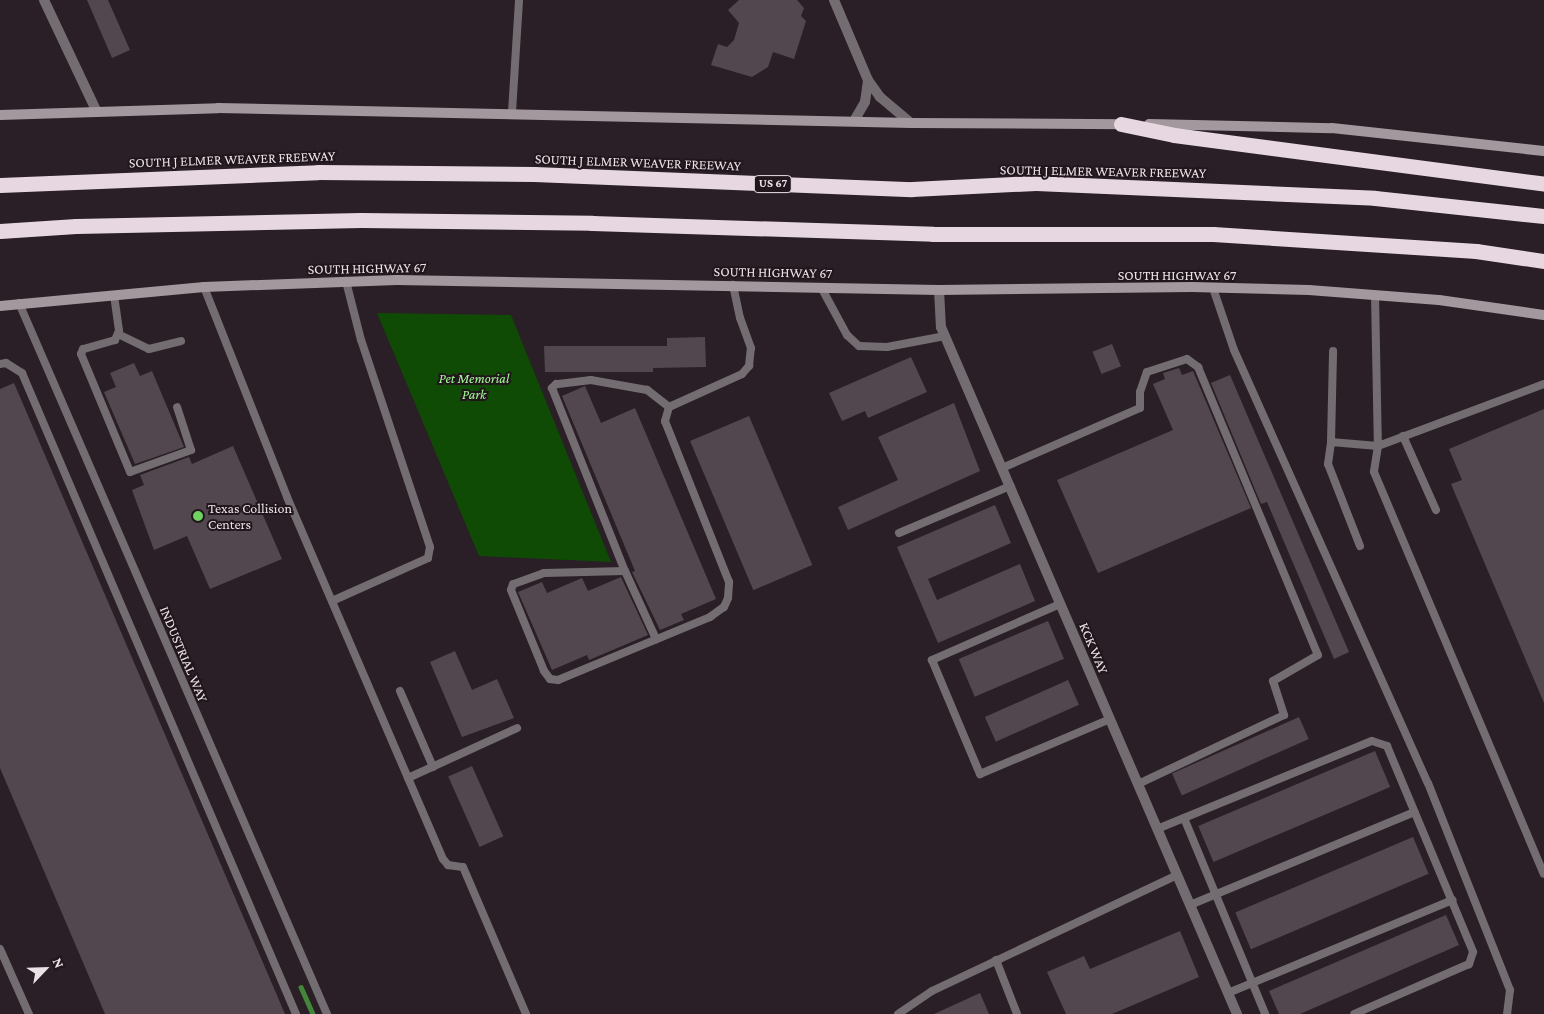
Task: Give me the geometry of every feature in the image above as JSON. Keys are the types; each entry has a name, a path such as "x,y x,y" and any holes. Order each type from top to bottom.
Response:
{"highway":[{"path":"1121,124 1174,135 1544,184"},
{"name":"SOUTH J ELMER WEAVER FREEWAY","path":"0,185 318,172 534,174 912,189 1036,183 1375,198 1544,216"},
{"path":"0,231 24,228 361,220 592,222 932,234 1213,234 1476,251 1544,261"},
{"path":"0,235 24,228"}],"main road":[{"path":"0,115 96,110 218,108 512,112 911,123 1332,128 1544,151"},
{"name":"SOUTH HIGHWAY 67","path":"0,306 204,287 346,281 733,285 939,290 1213,288 1375,295 1544,315"}],"street":[{"path":"44,0 96,110"},
{"path":"834,0 868,80 880,96 911,123"},
{"path":"854,120 865,102 868,80"},
{"name":"KCK WAY","path":"939,290 941,327 1237,1014"}],"lane":[{"path":"512,112 519,0"},
{"path":"332,601 428,558 430,547 361,340 346,281"},
{"path":"625,571 544,573 518,580 511,590 544,671 550,679 558,680 710,617 724,607 729,590 729,582 665,420 669,407 742,374 749,366 751,348 740,318 733,285"},
{"path":"204,287 245,395 443,859 448,865 463,867 526,1014"},
{"path":"821,287 847,335 859,346 888,347 945,336"},
{"path":"1213,288 1234,350 1428,784 1510,990 1507,1014"},
{"path":"114,295 118,334 115,340 83,349 81,354 130,472 191,450 177,407"},
{"path":"1375,295 1378,446 1374,472 1544,874"},
{"name":"INDUSTRIAL WAY","path":"19,303 327,1014"},
{"path":"118,334 149,349 181,341"},
{"path":"1333,351 1331,442 1328,464 1360,546"},
{"path":"1002,468 1140,408 1140,392 1147,372 1187,359 1198,368 1318,655 1273,680 1284,715 1138,784"},
{"path":"0,364 6,363 22,373 296,1014"},
{"path":"656,639 625,571 552,388 556,384 592,380 647,390 669,407"},
{"path":"1331,442 1378,446 1544,384"},
{"path":"1403,436 1436,510"},
{"path":"899,533 1010,486"},
{"path":"1060,604 932,660 980,774 1110,719"},
{"path":"400,691 433,767"},
{"path":"408,778 517,728"},
{"path":"1157,829 1372,741 1387,746 1474,952 1468,964 1354,1014"},
{"path":"1190,905 1414,812"},
{"path":"1184,818 1265,1014"},
{"path":"898,1014 932,991 1177,875"},
{"path":"1228,993 1452,900"},
{"path":"0,949 29,1014"},
{"path":"996,960 1017,1014"}],"green space":[{"name":"Pet Memorial Park","path":"377,313 511,315 611,562 479,556"}],"building":[{"path":"87,0 108,0 130,50 112,58"},
{"path":"739,0 797,0 804,8 801,16 806,21 794,59 773,52 768,67 752,77 711,65 718,44 727,47 734,40 739,23 728,10"},
{"path":"705,337 706,367 653,368 653,372 545,372 544,346 667,346 667,338"},
{"path":"1112,344 1121,366 1102,374 1093,352"},
{"path":"911,357 927,392 868,418 865,411 842,421 829,393"},
{"path":"134,363 140,376 152,371 184,447 135,464 104,392 116,387 110,373"},
{"path":"1179,368 1182,375 1193,371 1251,508 1098,573 1057,480 1173,430 1153,384 1165,379 1163,373"},
{"path":"1230,375 1349,652 1334,659 1267,502 1261,504 1211,383"},
{"path":"14,383 285,1014 105,1014 0,768 0,389"},
{"path":"585,386 601,423 635,408 716,599 681,614 684,620 660,630 632,572 635,571 562,396"},
{"path":"954,403 980,471 848,530 838,507 898,480 878,437"},
{"path":"1544,409 1544,703 1451,484 1462,480 1449,449"},
{"path":"749,416 812,565 753,590 690,441"},
{"path":"233,446 282,559 210,589 187,536 154,550 132,490 144,485 140,475 189,457 192,464"},
{"path":"995,505 1011,543 928,579 937,600 1020,564 1035,601 938,643 897,547"},
{"path":"621,577 648,635 589,660 587,655 552,670 518,592 542,582 547,593 582,578 588,591"},
{"path":"1048,621 1064,659 975,697 959,659"},
{"path":"455,651 472,690 497,679 514,718 462,737 430,662"},
{"path":"1068,680 1079,705 996,742 985,717"},
{"path":"1299,717 1309,739 1182,795 1172,774"},
{"path":"1375,751 1390,787 1214,862 1198,826"},
{"path":"472,766 503,836 480,847 448,777"},
{"path":"1413,837 1429,874 1251,949 1235,912"},
{"path":"1446,915 1459,945 1300,1014 1279,1014 1269,991"},
{"path":"1180,931 1199,977 1112,1014 1066,1014 1047,972 1084,956 1090,969"},
{"path":"980,993 989,1014 934,1014"}],"waterway":[{"path":"301,987 313,1014"}],"place":[{"name":"Texas Collision Centers","path":"198,516"}]}
